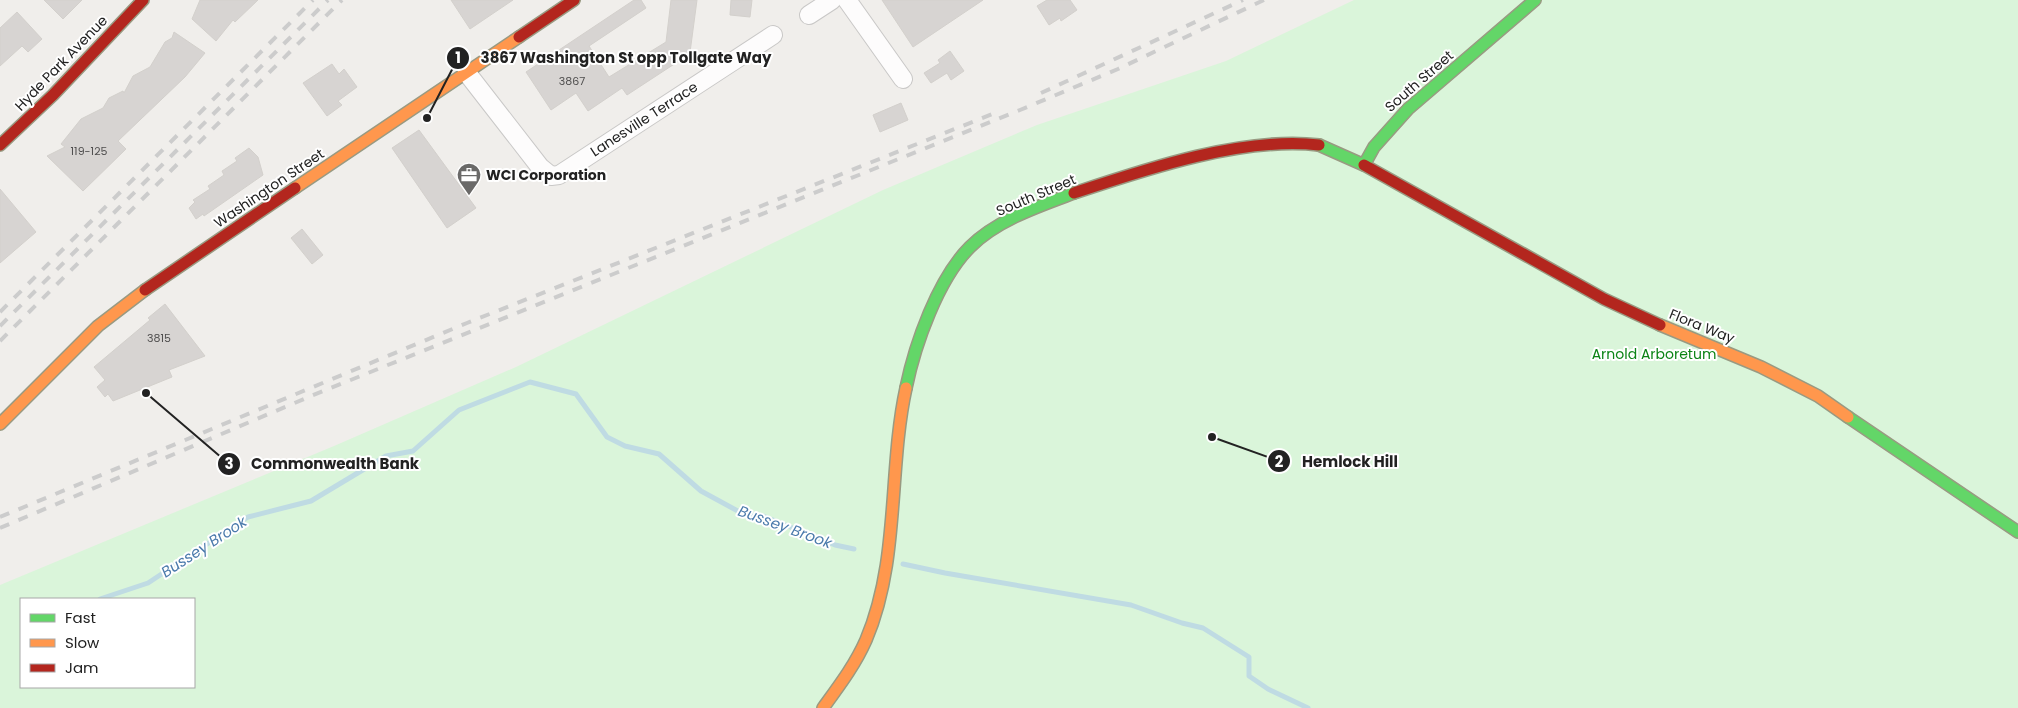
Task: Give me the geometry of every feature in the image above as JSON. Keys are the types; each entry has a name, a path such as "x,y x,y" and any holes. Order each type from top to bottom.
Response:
{"street":[{"name":"Hyde Park Avenue","path":"0,145 53,95 143,0"},
{"name":"Washington Street","path":"0,424 90,334 118,309 574,0"},
{"path":"808,15 832,0"},
{"path":"846,0 903,79"},
{"name":"South Street","path":"823,708 854,666 873,626 886,571 902,408 909,374 936,302 952,270 967,250 997,228 1063,197 1164,166 1225,152 1264,144 1307,144 1324,146 1364,165 1374,147 1408,109 1535,0"},
{"name":"Lanesville Terrace","path":"467,73 540,168 551,176 558,175 772,35"},
{"name":"Flora Way","path":"1364,165 1604,299 1672,331 1761,367 1811,392 2018,532"}],"green space":[{"name":"Arnold Arboretum","path":"1354,0 2018,0 2018,708 0,708 0,585 334,446 516,367 883,190 1037,125 1226,61"}],"building":[{"path":"44,0 82,0 63,19"},
{"path":"200,0 258,0 235,22 233,20 216,41 192,19"},
{"path":"451,0 513,0 470,29"},
{"path":"634,0 641,0 646,8 589,46 609,77 666,42 671,0 697,0 689,60 682,59 627,95 622,88 588,111 576,93 551,110 526,72"},
{"path":"731,0 752,0 750,17 730,15"},
{"path":"882,0 983,0 913,47"},
{"path":"1047,0 1070,0 1077,10 1061,21 1060,18 1049,25 1037,6"},
{"path":"17,12 42,39 28,52 22,46 0,66 0,28"},
{"path":"174,32 205,53 185,77 118,141 126,149 83,191 47,156 65,147 61,144 81,119 103,108 109,98 123,91 124,93 133,76 150,67 165,42 172,38"},
{"path":"950,51 964,71 951,80 947,73 931,83 924,73 940,63 938,60"},
{"path":"332,64 339,74 344,69 357,87 338,101 342,105 327,116 303,83"},
{"path":"901,103 908,120 880,132 873,115"},
{"path":"419,130 476,208 447,228 392,148"},
{"path":"249,148 258,157 263,175 204,216 203,214 196,219 189,208 195,202 193,200 210,189 208,186 224,175 222,171 237,161 235,158"},
{"path":"0,189 36,232 0,263"},
{"path":"302,229 323,255 312,264 291,238"},
{"path":"165,304 205,356 169,370 172,377 113,401 108,394 105,397 97,387 105,380 94,367 150,320 148,318"}],"waterway":[{"name":"Bussey Brook","path":"103,598 148,583 248,517 311,501 386,456 413,451 459,410 530,382 576,394 607,437 625,446 659,454 701,491 747,516 763,516 835,545 854,549"},
{"name":"Bussey Brook","path":"903,564 1131,605 1182,623 1203,628 1249,657 1249,676 1268,689 1308,708"}],"railway":[{"path":"0,312 313,0"},
{"path":"0,326 328,0"},
{"path":"0,341 342,0"},
{"path":"1041,93 1243,0"},
{"path":"0,528 311,396 1020,110 1118,69 1264,0"},
{"path":"0,517 467,323 1000,111"}],"traffic: fast":[{"path":"1319,145 1364,165 1374,147 1408,109 1535,0"},
{"path":"906,388 915,352 929,313 958,260 981,237 1006,221 1074,193"},
{"path":"1848,417 2018,532"}],"traffic: slow":[{"path":"295,188 519,37"},
{"path":"0,424 98,326 145,290"},
{"path":"1660,325 1761,367 1818,396 1848,417"},
{"path":"823,708 857,658 877,610 889,547 897,451 906,388"}],"traffic: jam":[{"path":"0,145 53,95 143,0"},
{"path":"519,37 574,0"},
{"path":"1074,193 1163,165 1228,150 1290,143 1319,145"},
{"path":"1364,165 1604,299 1660,325"},
{"path":"145,290 295,188"}],"place":[{"name":"3867 Washington St opp Tollgate Way","path":"427,118"},
{"name":"WCI Corporation","path":"469,196"},
{"name":"Commonwealth Bank","path":"146,393"},
{"name":"Hemlock Hill","path":"1212,437"}]}
